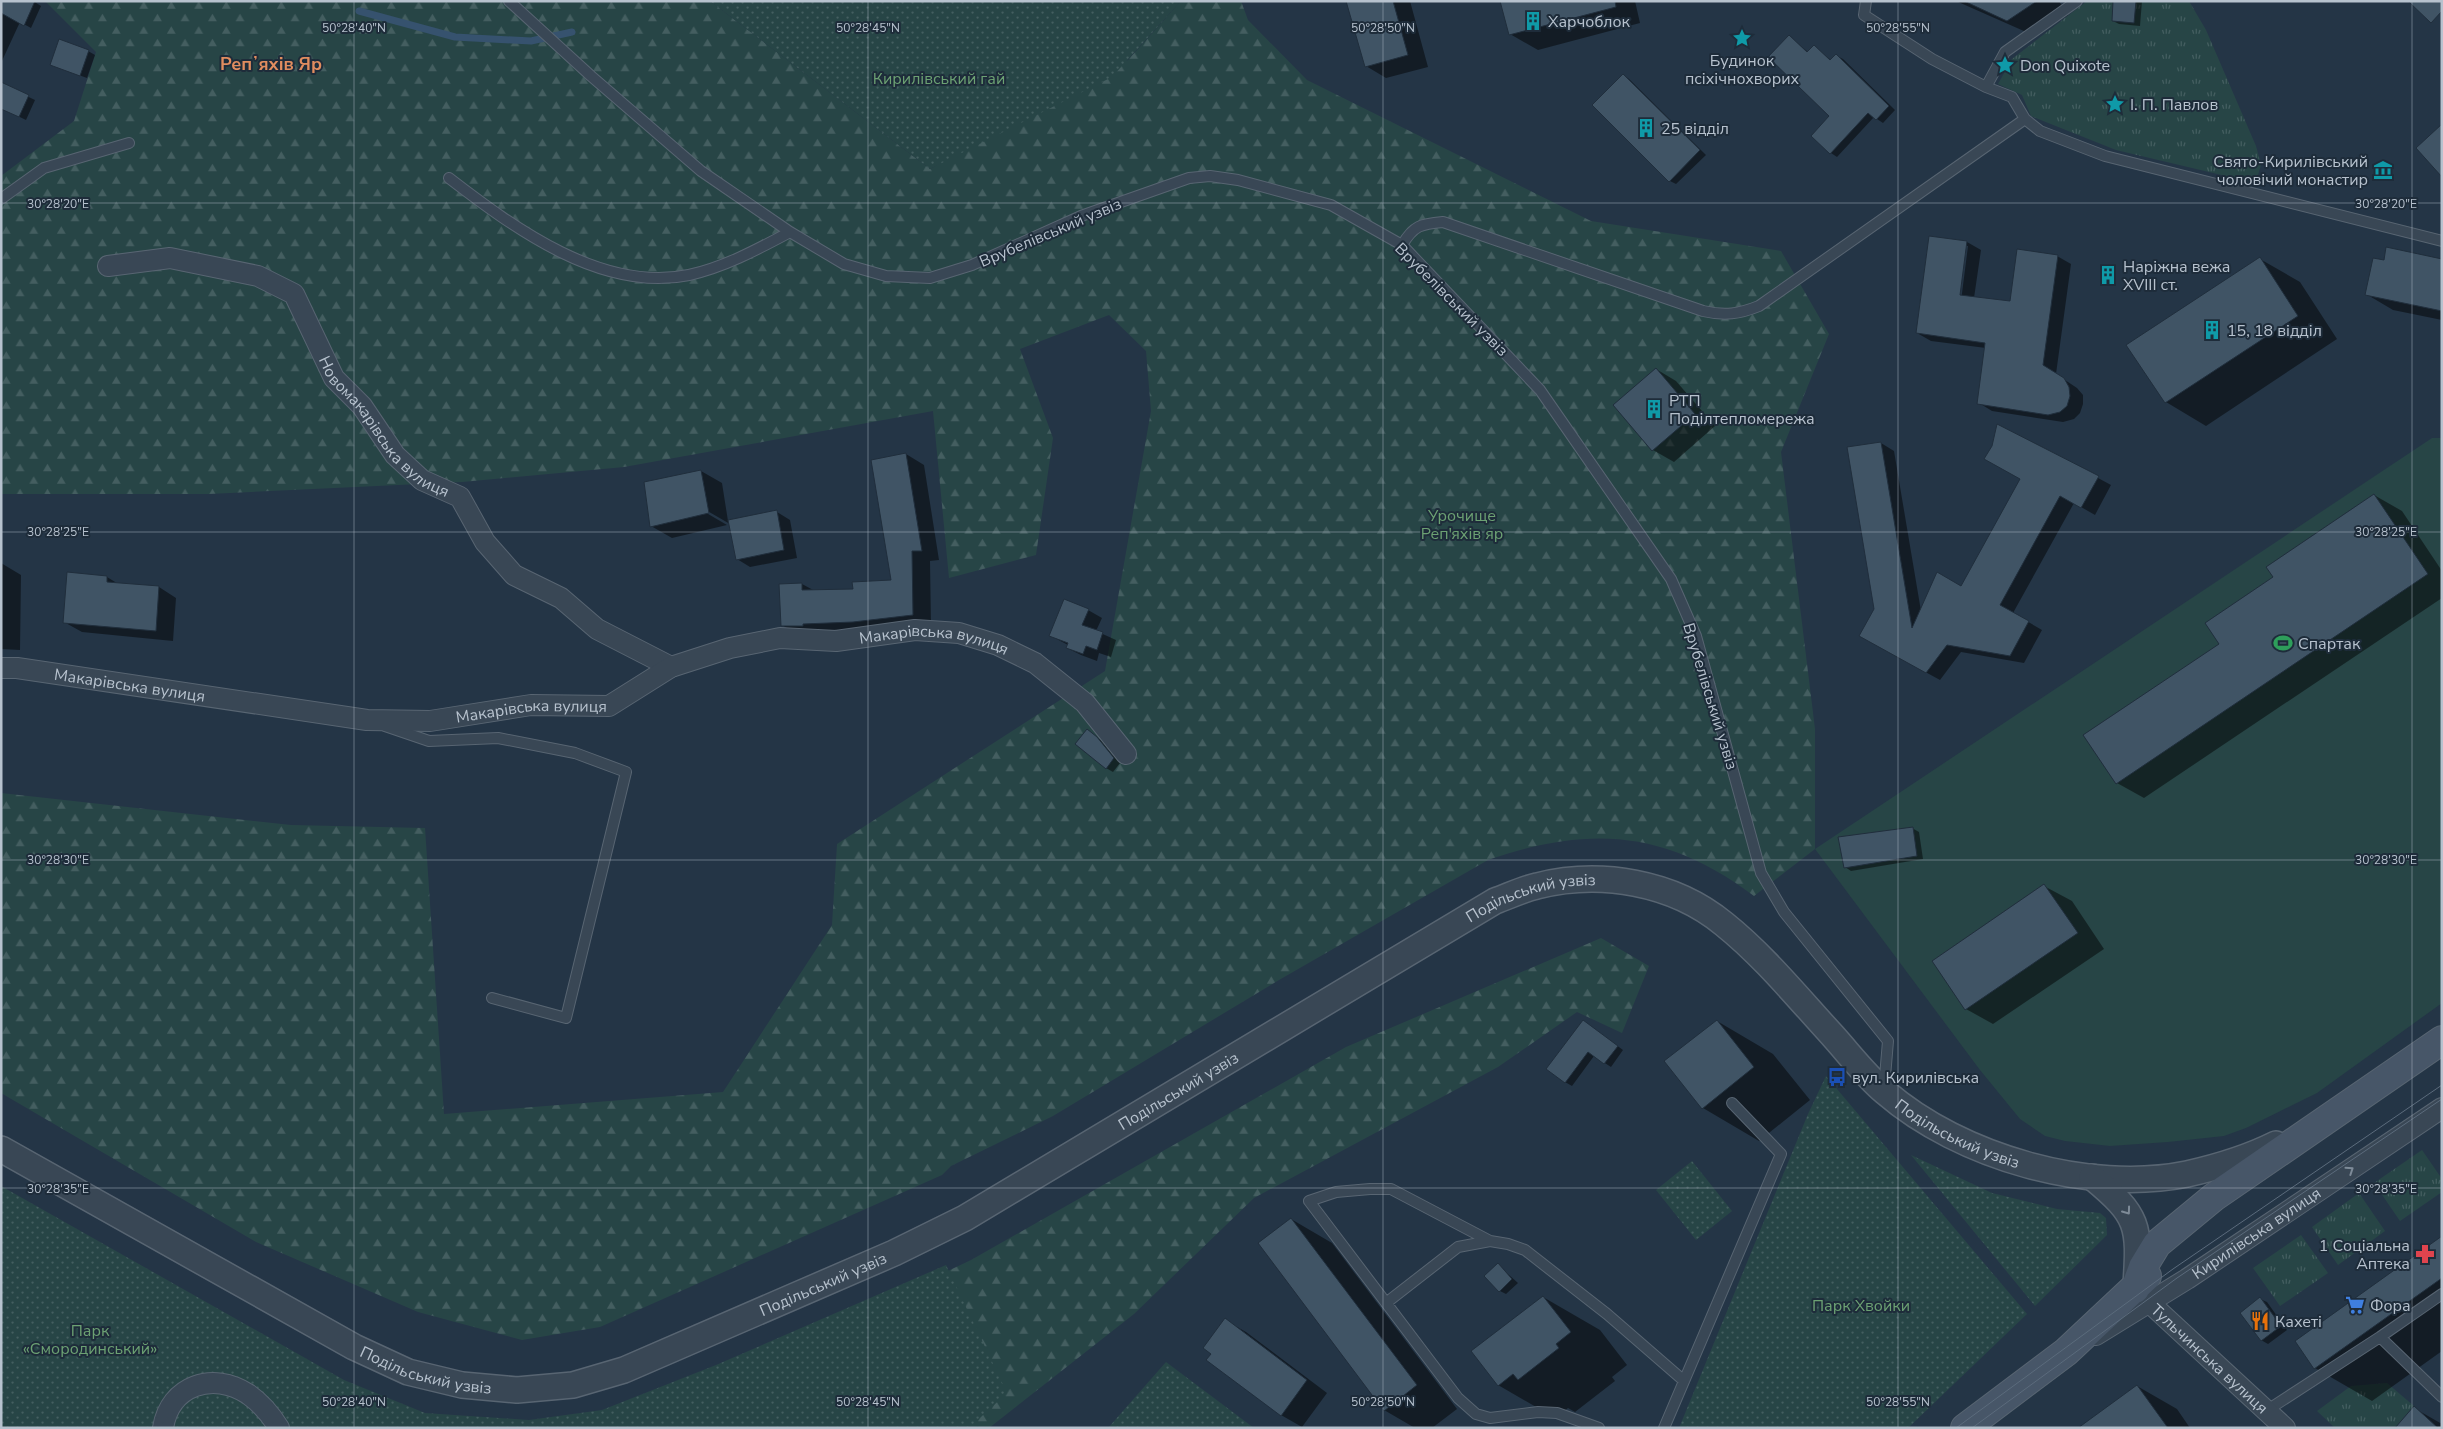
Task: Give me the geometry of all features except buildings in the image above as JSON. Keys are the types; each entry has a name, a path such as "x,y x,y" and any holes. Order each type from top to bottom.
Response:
{"main road":[{"name":"Кирилівська вулиця","path":"1965,1428 2142,1296 2180,1239 2207,1218 2212,1211 2214,1197 2442,1040"}],"street":[{"name":"Новомакарівська вулиця","path":"108,266 170,258 258,276 294,294 334,378 362,406 395,455 422,480 460,496 486,542 514,575 561,598 597,629 671,667"},
{"name":"Макарівська вулиця","path":"1,668 17,668 367,720 430,721 531,705 609,706 671,667 730,648 780,638 836,641 915,630 959,633 998,645 1035,663 1085,703 1126,754"},
{"name":"Подільський узвіз","path":"1,1149 354,1347 408,1372 462,1385 517,1390 573,1385 624,1370 894,1253 965,1218 1495,901 1537,886 1585,879 1636,882 1684,900 1723,922 1758,955 1884,1092 1933,1127 1990,1154 2039,1168 2092,1177 2139,1178 2186,1174 2245,1159 2316,1126"},
{"name":"Кирилівська вулиця","path":"2142,1296 2442,1108"},
{"path":"2092,1177 2116,1196 2131,1215 2137,1239 2142,1296"},
{"name":"Тульчинська вулиця","path":"2142,1296 2285,1428"},
{"path":"163,1428 165,1417 178,1394 201,1383 227,1384 248,1394 269,1412 279,1428"}],"lane":[{"name":"Врубелівський узвіз","path":"509,1 591,76 701,171 790,232 844,264 886,276 930,278 972,265 1081,216 1189,178 1210,176 1238,180 1331,205 1402,245 1540,390 1671,579 1696,636 1761,873 1784,912 1888,1041 1884,1092"},
{"path":"1866,1 1864,15 1932,59 1986,87 2012,97 2025,118 2040,131 2105,156 2442,241"},
{"path":"1986,87 2004,52 2077,1"},
{"path":"1402,245 1411,231 1424,224 1443,222 1703,311 1722,315 1739,314 1759,306 2025,118"},
{"path":"1,199 44,168 129,143"},
{"path":"449,178 498,216 550,246 610,271 642,278 697,272 737,260 790,232"},
{"path":"367,720 429,741 498,738 575,753 626,772 566,1018 492,998"},
{"path":"1664,1428 1683,1380 1782,1154 1732,1103"},
{"path":"1599,1428 1557,1413 1538,1412 1490,1418 1476,1414 1458,1398 1310,1201 1336,1192 1370,1188 1391,1189 1490,1240 1525,1250 1607,1314 1683,1380"},
{"path":"1386,1303 1458,1247 1490,1240"},
{"path":"2266,1411 2380,1338 2442,1294"},
{"path":"2380,1338 2442,1397"}],"green space":[{"name":"Урочище Реп'яхів яр","path":"45,1 710,1 930,169 1128,60 1181,1 1241,1 1248,20 1307,80 1591,221 1781,251 1829,334 1781,452 1815,729 1815,849 1754,896 1721,874 1690,858 1658,846 1626,840 1594,839 1560,842 1525,849 1488,860 1279,980 1053,1116 951,1166 942,1175 600,1327 522,1340 418,1312 256,1242 1,1093 1,793 291,825 425,828 444,1114 723,1092 832,925 837,844 1105,671 1151,411 1146,351 1109,315 1020,349 1053,438 1036,555 949,578 933,411 624,467 462,482 209,494 1,494 1,176 74,121 96,52"},
{"name":"Кирилівський гай","path":"710,1 1181,1 1112,77 930,169"},
{"path":"2087,1 2189,1 2206,30 2256,146 2261,165 2258,175 2247,181 2116,150 2031,116 2022,95 1998,84 2012,59"},
{"name":"Спартак","path":"2432,438 2442,438 2442,1003 2317,1093 2246,1128 2224,1136 2110,1146 2065,1141 2045,1136 2020,1119 1980,1070 1815,849"},
{"path":"1601,938 1649,966 1622,1033 1577,1012 1498,1067 1254,1198 1134,1314 989,1428 616,1428 971,1260 1346,1047"},
{"name":"Парк Хвойки","path":"1826,1076 2027,1314 1908,1428 1679,1428 1808,1114"},
{"path":"2422,1150 2442,1179 2442,1192 2400,1221 2374,1183"},
{"path":"1911,1155 1992,1193 2057,1209 2100,1213 2106,1218 2107,1235 2035,1306"},
{"path":"1692,1161 1732,1211 1696,1240 1656,1190"},
{"name":"Парк «Смородинський»","path":"1,1186 344,1380 425,1413 529,1420 602,1410 716,1365 946,1265 1007,1393 969,1428 1,1428"},
{"path":"2359,1193 2385,1231 2338,1265 2312,1227"},
{"path":"2301,1235 2328,1273 2280,1306 2253,1268"},
{"path":"1166,1362 1254,1428 1108,1428"},
{"path":"2387,1383 2414,1406 2395,1428 2335,1428 2317,1411 2351,1386"}],"waterway":[{"path":"359,11 455,37 531,41 572,32"}],"tram line":[{"path":"1956,1428 2173,1269 2442,1085"},
{"path":"1972,1428 2177,1278 2442,1099"}],"place":[{"name":"Харчоблок","path":"1533,21"},
{"name":"Будинок псіхічнохворих","path":"1742,38"},
{"name":"Don Quixote","path":"2005,65"},
{"name":"І. П. Павлов","path":"2115,104"},
{"name":"25 відділ","path":"1646,128"},
{"name":"Свято-Кирилівський чоловічий монастир","path":"2383,170"},
{"name":"Наріжна вежа XVIII ст.","path":"2108,275"},
{"name":"15, 18 відділ","path":"2212,330"},
{"name":"РТП Поділтепломережа","path":"1654,409"},
{"name":"Спартак","path":"2283,643"},
{"name":"вул. Кирилівська","path":"1837,1077"},
{"name":"1 Соціальна Аптека","path":"2425,1254"},
{"name":"Фора","path":"2355,1305"},
{"name":"Кахеті","path":"2260,1321"}],"district":[{"name":"Репʼяхів Яр","path":"271,64"}]}
